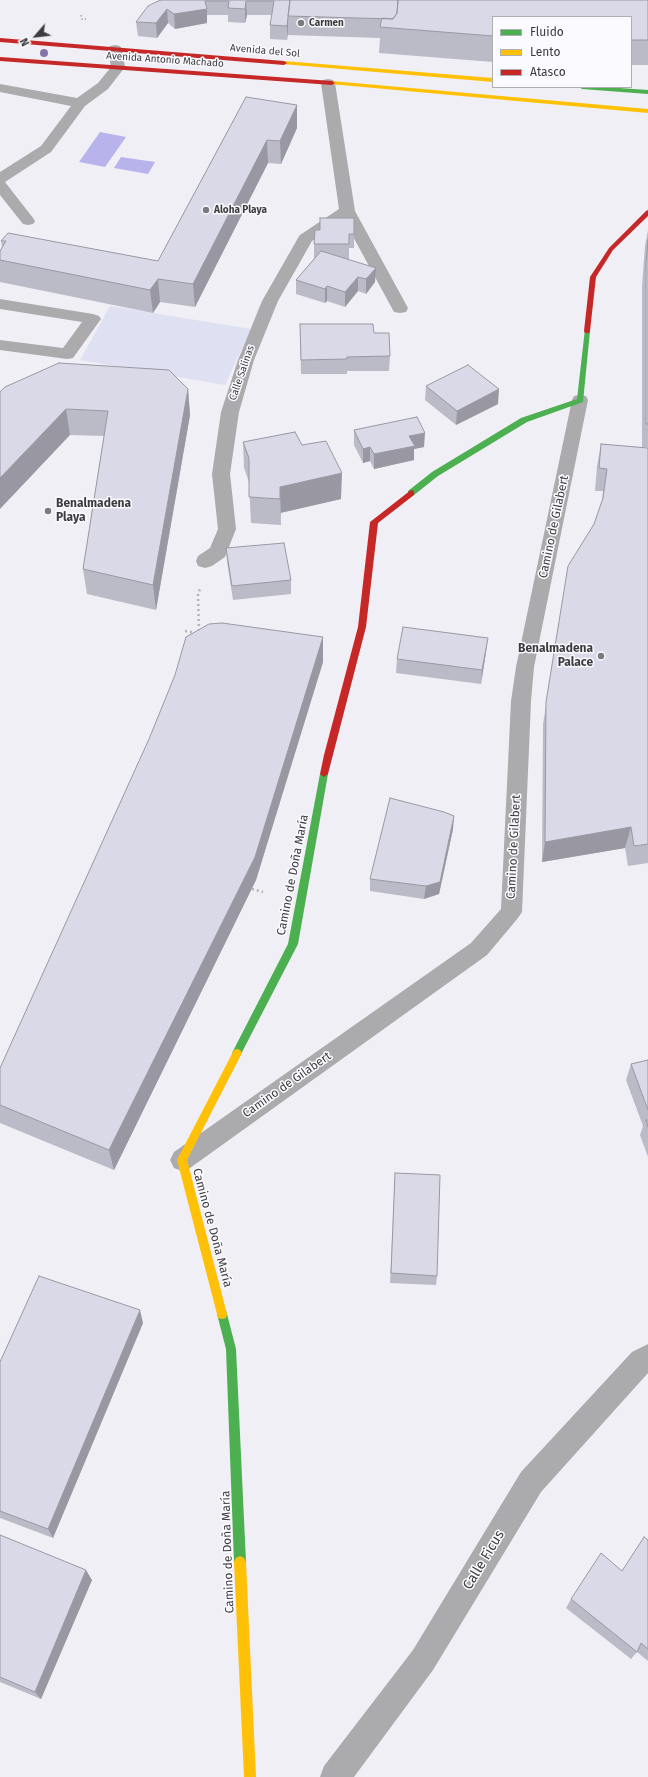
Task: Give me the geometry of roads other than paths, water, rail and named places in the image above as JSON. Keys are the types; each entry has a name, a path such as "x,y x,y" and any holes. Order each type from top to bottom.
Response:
{"street":[{"name":"Avenida del Sol","path":"0,40 492,80"},
{"path":"0,179 46,149 80,103 103,86 118,67 115,49"},
{"name":"Avenida Antonio Machado","path":"0,59 328,83"},
{"path":"400,308 347,211 328,83 648,111"},
{"path":"0,88 80,103"},
{"path":"595,88 648,92"},
{"name":"Calle Salinas","path":"208,560 218,552 227,529 221,474 230,412 246,360 270,301 306,238 347,211"},
{"path":"580,400 593,277 611,249 648,212"},
{"name":"Camino de Doña María","path":"250,1777 231,1349 182,1160 293,944 328,755 362,627 374,522 435,474 524,420 580,400"},
{"name":"Calle Ficus","path":"335,1777 422,1660 532,1482 640,1361 648,1356"}],"lane":[{"path":"0,185 28,221"},
{"path":"0,304 93,319 67,354 0,345"},
{"name":"Camino de Gilabert","path":"182,1160 478,949 511,912 521,701 525,667 580,400"}],"place":[{"name":"Carmen","path":"301,23"},
{"name":"Aloha Playa","path":"206,210"},
{"name":"Benalmadena Playa","path":"48,511"},
{"name":"Benalmadena Palace","path":"601,656"}]}
